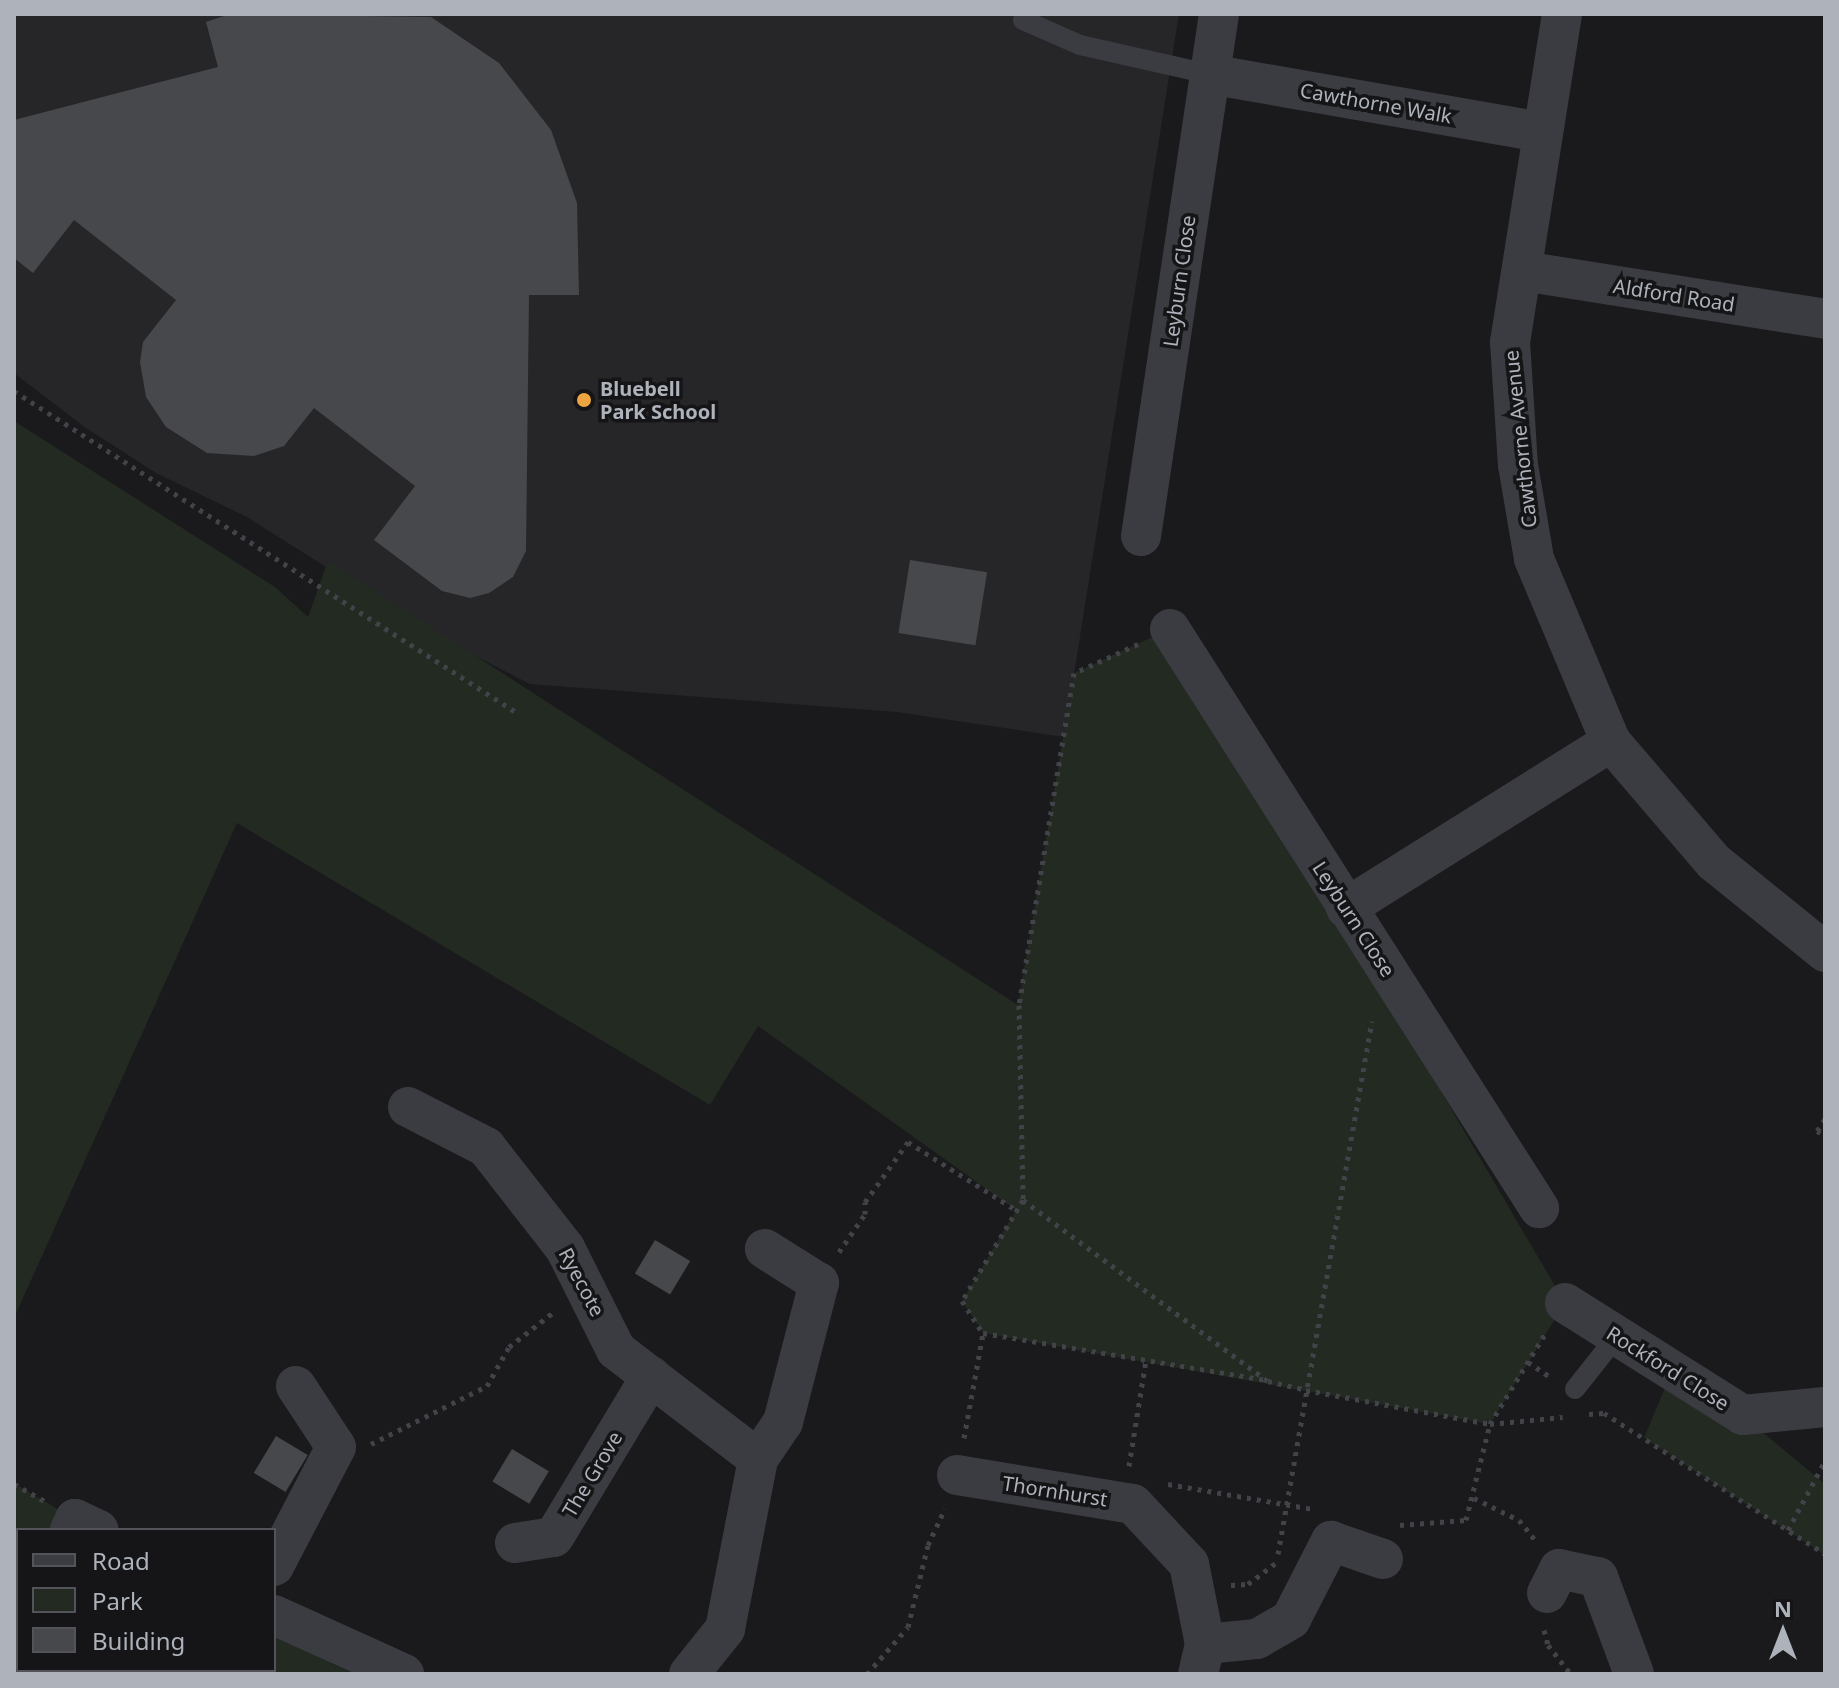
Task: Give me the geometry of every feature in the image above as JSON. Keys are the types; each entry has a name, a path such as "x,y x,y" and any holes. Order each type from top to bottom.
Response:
{"street":[{"name":"Leyburn Close","path":"1141,536 1219,14"},
{"name":"Cawthorne Avenue","path":"1562,14 1510,342 1518,465 1534,559 1611,742 1714,862 1825,952"},
{"name":"Cawthorne Walk","path":"1209,74 1542,132"},
{"name":"Aldford Road","path":"1523,271 1825,319"},
{"name":"Leyburn Close","path":"1170,629 1539,1208"},
{"path":"1346,908 1611,742"},
{"name":"Ryecote","path":"408,1107 486,1147 565,1248 616,1350 758,1459"},
{"path":"689,1674 725,1629 758,1459 783,1422 819,1283 765,1249"},
{"name":"Rockford Close","path":"1565,1303 1743,1415 1825,1407"},
{"name":"The Grove","path":"515,1543 554,1537 651,1376"},
{"path":"276,1562 336,1447 296,1386"},
{"name":"Thornhurst","path":"957,1475 1125,1490 1133,1504 1189,1564 1202,1659 1257,1639 1291,1619 1331,1541 1386,1541"},
{"path":"71,1528 75,1519 95,1528"},
{"path":"1553,1581 1598,1577 1634,1674"},
{"path":"276,1616 404,1674"}],"lane":[{"path":"1023,20 1080,45 1209,74"},
{"path":"1575,1389 1617,1336"}],"path":[{"path":"14,391 519,714"},
{"path":"1170,629 1074,673 1019,1005 1023,1200 962,1301 983,1333 1268,1381 1490,1424 1604,1413 1825,1554"},
{"path":"1194,1590 1248,1584 1275,1563 1291,1506 1306,1390 1383,965"},
{"path":"1825,1119 1817,1131 1825,1135"},
{"path":"819,1283 908,1142 1016,1210"},
{"path":"1023,1200 1268,1381"},
{"path":"336,1447 372,1444 487,1386 509,1347 538,1319 588,1294"},
{"path":"1386,1541 1466,1520 1474,1498 1490,1424 1565,1303"},
{"path":"1146,1360 1125,1490 1318,1511"},
{"path":"1788,1530 1825,1461"},
{"path":"1474,1498 1519,1520 1553,1581 1548,1645 1571,1674"}],"shaded area":[{"name":"Bluebell Park School","path":"14,14 1179,14 1064,737 897,712 530,684 432,634 247,517 156,473 86,428 14,373"}],"green space":[{"path":"14,421 275,587 308,617 328,561 1018,1005 1074,673 1170,629 1565,1303 1490,1424 983,1333 962,1301 1016,1210 758,1026 710,1105 237,823 14,1318"},
{"path":"1672,1371 1738,1412 1825,1484 1825,1555 1644,1438"},
{"path":"14,1483 90,1528 16,1528 16,1672 276,1672 276,1637 354,1674 14,1674"}],"building":[{"path":"230,14 431,17 499,63 551,130 577,203 579,295 529,295 526,551 513,577 489,593 470,598 442,591 374,540 415,486 314,408 284,446 254,456 207,453 166,427 146,397 140,362 143,342 176,300 74,220 33,273 14,258 14,120 218,67 206,22"},
{"path":"910,560 987,572 975,645 898,633"},
{"path":"655,1240 690,1261 670,1295 635,1273"},
{"path":"276,1436 308,1455 286,1492 254,1473"},
{"path":"512,1449 549,1471 529,1504 492,1482"}],"place":[{"name":"Bluebell Park School","path":"584,400"}]}
